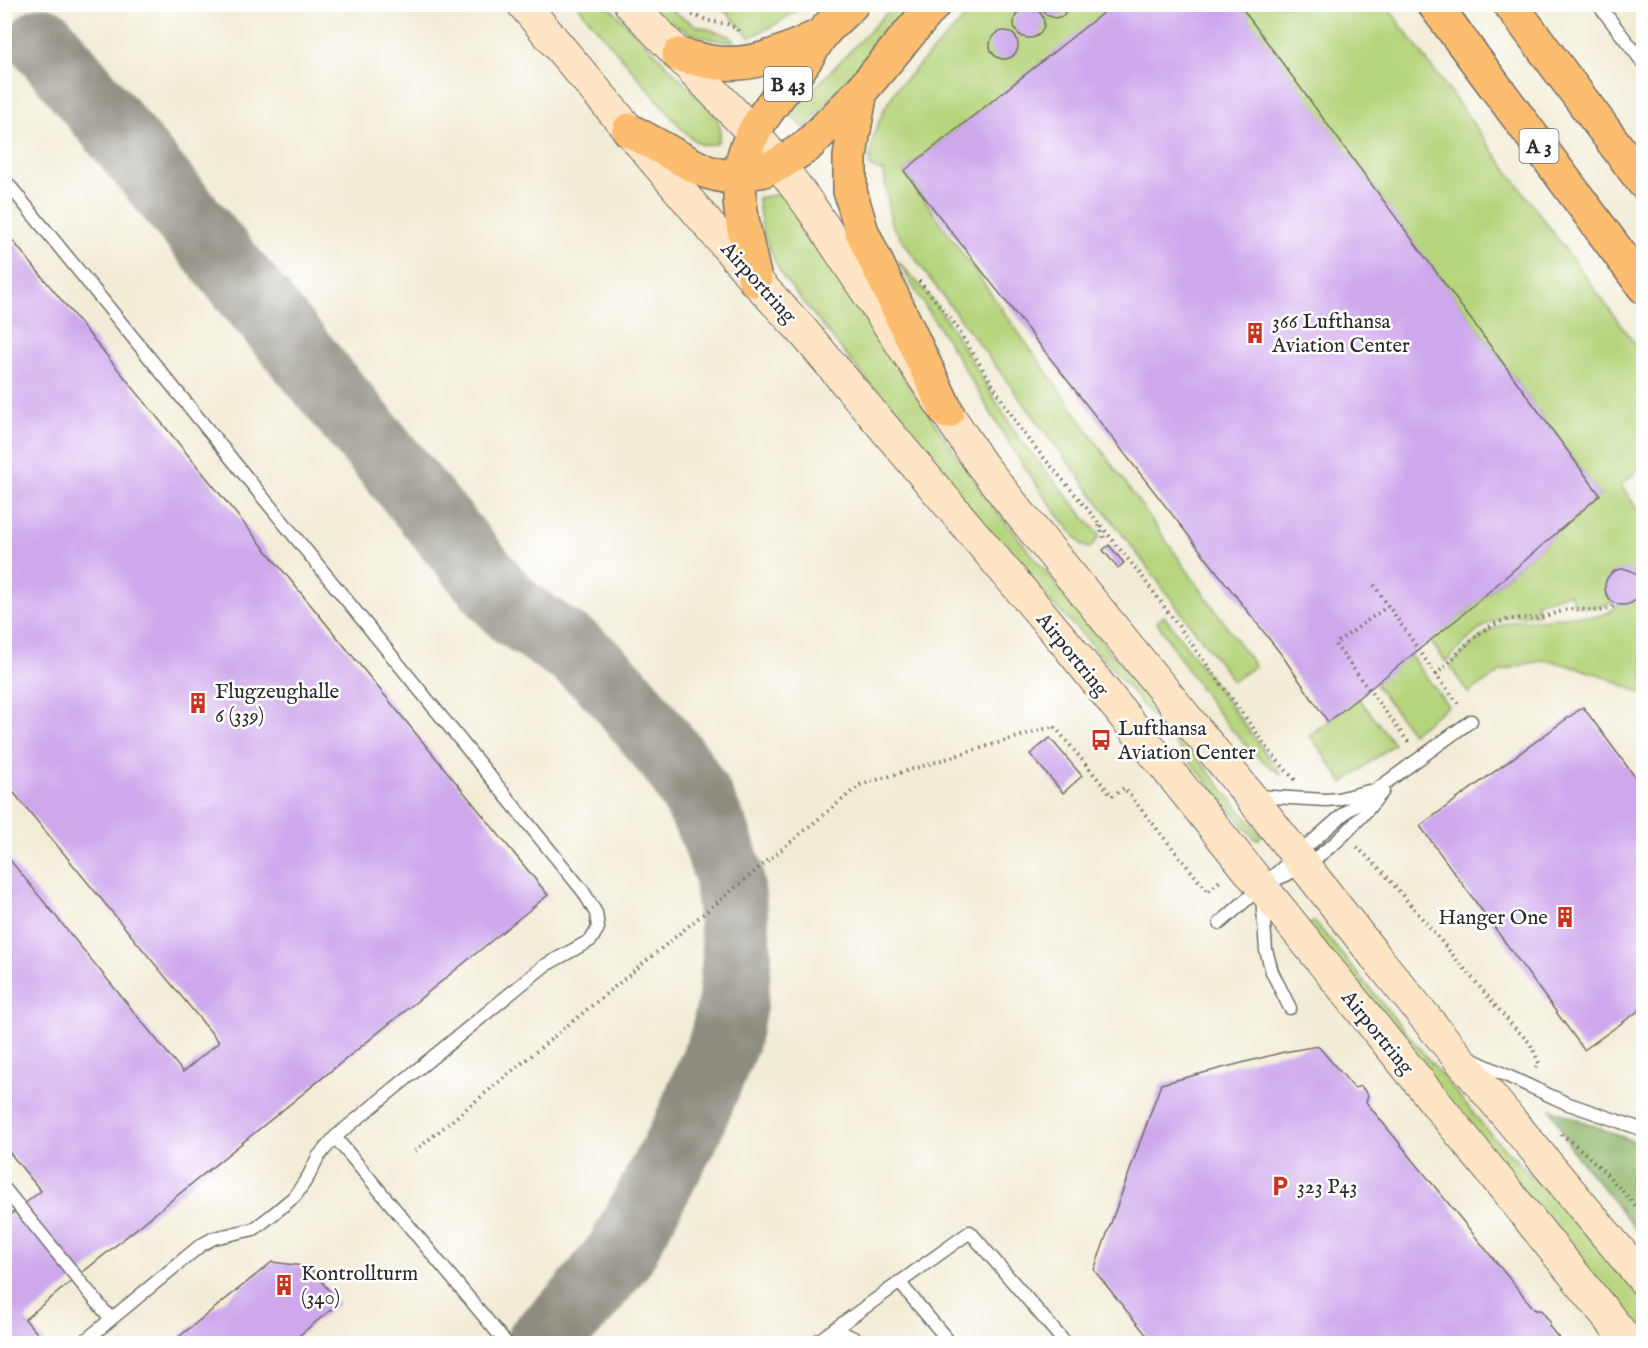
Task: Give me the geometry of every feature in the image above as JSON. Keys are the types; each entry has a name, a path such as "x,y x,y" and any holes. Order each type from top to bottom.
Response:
{"highway":[{"name":"B 43","path":"755,280 740,203 740,175 745,153 753,133 768,109 822,34 852,4"},
{"name":"B 43","path":"778,164 811,143 861,91 934,4"},
{"name":"A 3","path":"1434,4 1644,287"},
{"path":"1510,4 1644,183"},
{"path":"679,54 712,62 745,63 783,54 822,34"},
{"path":"861,91 850,157 850,191 862,232 947,412"},
{"path":"629,130 707,172 723,176 760,171 778,164"}],"street":[{"name":"Airportring","path":"523,4 755,280 801,329 1052,628 1630,1344"},
{"path":"630,4 753,133 778,164 810,206 981,464 1452,1050 1644,1280"}],"lane":[{"path":"1598,4 1644,64"},
{"path":"4,179 583,891 596,913 598,928 591,940 544,966 335,1137 318,1157 295,1196 271,1216 254,1229 214,1238 201,1245 81,1344"},
{"path":"1301,861 1347,811 1472,721"},
{"path":"1220,922 1252,875 1301,861 1345,836 1394,777"},
{"path":"1250,796 1313,800 1338,799 1379,788"},
{"path":"1252,875 1272,972 1290,1008"},
{"path":"1452,1050 1566,1103 1644,1130"},
{"path":"335,1137 507,1344"},
{"path":"4,1188 110,1318"},
{"path":"818,1341 970,1232 1066,1344"},
{"path":"899,1282 951,1344"},
{"path":"818,1341 845,1334 866,1344"}],"path":[{"path":"678,4 690,14 709,21 727,24 736,29 742,41 745,63"},
{"path":"917,278 953,321 1022,432 1141,575 1276,759 1313,800"},
{"path":"1098,522 1104,538"},
{"path":"1374,585 1436,675 1472,721"},
{"path":"1436,675 1472,641 1499,622 1514,618 1535,618 1572,609 1602,611 1616,604"},
{"path":"1388,606 1335,644 1420,758"},
{"path":"1166,615 1177,625"},
{"path":"415,1151 860,785 1054,726 1112,796 1124,788 1208,892 1252,875"},
{"path":"1345,836 1383,872 1510,1024 1530,1043 1539,1063 1526,1084"},
{"path":"1561,1133 1579,1146 1605,1171 1644,1215"}],"green space":[{"path":"577,5 608,5 714,113 720,128 717,143 702,145 682,129"},
{"path":"649,5 663,5 695,25 730,36 734,42 699,36 667,20"},
{"path":"708,5 805,5 778,23 750,37 726,12"},
{"path":"894,5 912,5 805,129 790,114"},
{"path":"977,5 1114,5 904,171 1255,666 1233,681 927,275 891,224 884,172 869,166 874,134 884,109 898,87"},
{"path":"1239,5 1386,5 1643,355 1643,470 1641,467 1621,485 1643,518 1643,694 1601,675 1549,660 1502,671 1468,693 1450,666 1470,645 1493,628 1512,622 1601,615 1618,605 1629,603 1638,596 1640,583 1636,575 1625,570 1618,570 1608,578 1606,590 1613,602 1604,606 1574,605 1570,593 1536,603 1539,614 1506,617 1488,624 1473,635 1446,662 1429,640 1461,616 1600,495"},
{"path":"785,193 899,370 980,490 1261,835 1259,839 1255,839 1093,646 1024,574 783,277 766,239 758,198"},
{"path":"898,261 926,292 946,319 1018,437 1100,536 1090,548 1083,546 1035,483"},
{"path":"1164,616 1282,775 1245,745 1212,705 1157,622"},
{"path":"1410,655 1448,706 1412,733 1375,684"},
{"path":"1358,697 1394,744 1343,783 1310,735"},
{"path":"1314,921 1492,1136 1556,1200 1643,1299 1643,1340 1306,927"},
{"path":"1551,1109 1643,1145 1643,1238 1571,1149"}],"building":[{"path":"1042,4 1069,4 1063,16 1055,18 1046,15"},
{"name":"366 Lufthansa Aviation Center","path":"1114,4 1239,4 1600,495 1461,616 1328,722 1281,654 904,171"},
{"path":"1029,8 1035,9 1043,17 1043,29 1035,37 1029,38 1023,37 1015,29 1014,23 1015,17 1023,9"},
{"path":"1004,31 1014,35 1018,45 1014,55 1004,59 994,55 990,45 994,35"},
{"name":"Flugzeughalle 6 (339)","path":"4,230 548,895 25,1319 46,1344 4,1344 4,1206 11,1214 41,1191 5,1147 5,854 183,1072 219,1042 4,781"},
{"path":"1109,545 1124,563 1118,568 1103,550"},
{"path":"1623,569 1635,575 1641,587 1635,599 1623,605 1611,599 1605,587 1611,575"},
{"name":"Hanger One","path":"1583,707 1644,789 1644,1007 1584,1050 1420,826"},
{"path":"1050,738 1082,776 1063,793 1030,754"},
{"name":"323 P43","path":"1318,1046 1354,1088 1361,1086 1368,1095 1366,1102 1535,1310 1541,1310 1550,1322 1549,1326 1561,1341 1560,1344 1154,1344 1130,1315 1094,1270 1161,1084 1284,1052"},
{"name":"Kontrollturm (340)","path":"272,1262 310,1267 339,1303 289,1344 170,1344"}],"taxiway":[{"path":"43,42 499,595 516,613 574,651 619,692 679,767 715,834 728,872 737,955 733,1000 724,1041 687,1129 620,1254 582,1302 540,1344"}],"place":[{"name":"366 Lufthansa Aviation Center","path":"1255,333"},
{"name":"Flugzeughalle 6 (339)","path":"198,703"},
{"name":"Lufthansa Aviation Center","path":"1101,740"},
{"name":"Hanger One","path":"1565,917"},
{"name":"323 P43","path":"1280,1186"},
{"name":"Kontrollturm (340)","path":"284,1285"}]}
